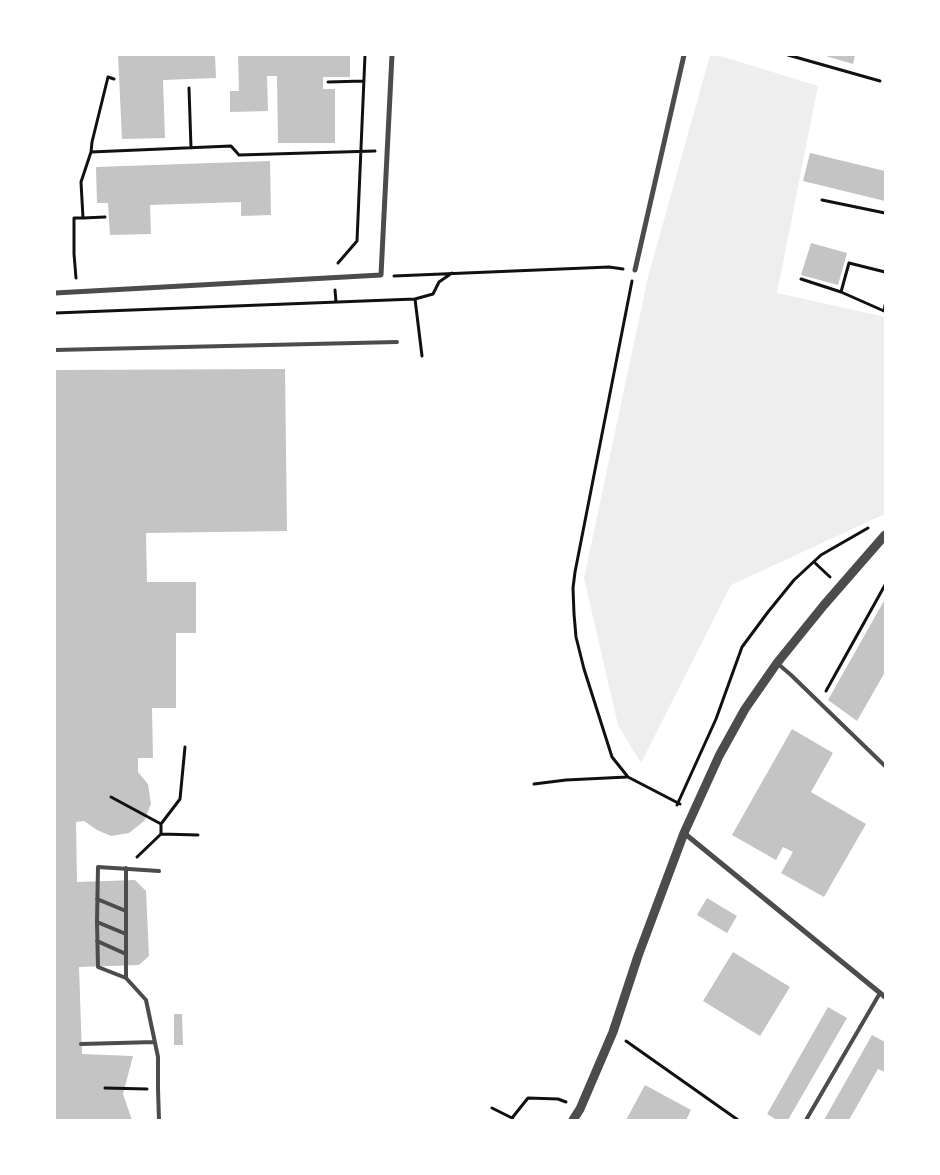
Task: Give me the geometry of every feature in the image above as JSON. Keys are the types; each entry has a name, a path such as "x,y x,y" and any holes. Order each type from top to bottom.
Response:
{"street":[{"path":"55,293 381,276 392,55"},
{"path":"635,270 684,55"},
{"path":"573,1120 580,1109 613,1032 638,956 684,833 719,756 745,709 777,663 840,585 885,535"},
{"path":"684,833 885,997"}],"lane":[{"path":"55,350 397,342"},
{"path":"777,663 791,674 885,766"},
{"path":"159,871 98,867 97,900 98,967 126,978 146,1000 158,1057 159,1120"},
{"path":"126,868 126,978"},
{"path":"97,900 126,912"},
{"path":"97,922 126,934"},
{"path":"97,941 126,954"},
{"path":"806,1120 880,993"},
{"path":"82,1044 155,1042"}],"path":[{"path":"336,302 333,268 357,241 365,55"},
{"path":"788,55 880,81"},
{"path":"83,218 82,182 91,152 108,77 114,79"},
{"path":"328,82 364,81"},
{"path":"189,88 191,148"},
{"path":"91,152 231,146 239,155 387,150"},
{"path":"822,200 885,213"},
{"path":"77,292 74,218 105,217"},
{"path":"841,292 849,263 885,272"},
{"path":"381,276 609,267 635,270 575,572 573,588 576,637 584,669 612,757 628,777 693,811"},
{"path":"55,313 415,299 433,294 440,282 453,272"},
{"path":"801,279 841,292 884,311 885,305"},
{"path":"415,299 422,356"},
{"path":"814,562 840,585"},
{"path":"819,702 885,585"},
{"path":"126,868 160,834 161,824 180,799 185,747"},
{"path":"534,784 566,780 628,777"},
{"path":"111,797 161,824"},
{"path":"160,834 198,835"},
{"path":"613,1032 738,1120"},
{"path":"105,1088 158,1089"},
{"path":"492,1108 512,1119 528,1098 558,1099 580,1109"}],"shaded area":[{"path":"710,55 717,55 818,86 777,293 885,317 885,514 731,585 641,763 618,725 584,578 648,277"}],"building":[{"path":"118,55 215,55 216,78 163,80 165,138 122,139"},
{"path":"238,55 350,55 350,77 323,77 323,89 335,89 335,143 278,143 277,76 267,76 268,111 230,112 230,91 239,91"},
{"path":"822,55 855,55 853,64"},
{"path":"810,153 885,171 885,201 803,181"},
{"path":"270,161 271,215 241,216 241,202 150,205 151,234 110,235 108,203 97,203 96,167"},
{"path":"811,243 847,253 838,285 801,275"},
{"path":"285,369 287,531 146,533 147,582 196,582 196,633 176,633 176,708 152,708 153,758 138,758 138,772 148,784 151,804 144,821 129,833 111,836 97,830 84,821 76,822 77,882 135,880 146,891 149,956 139,965 79,967 82,1054 133,1056 123,1094 132,1120 55,1120 55,370"},
{"path":"885,599 885,672 857,721 828,700"},
{"path":"792,729 833,753 811,792 866,824 824,897 781,873 793,852 783,847 776,860 732,835"},
{"path":"707,898 737,916 727,933 697,915"},
{"path":"733,952 790,987 760,1036 703,1001"},
{"path":"828,1007 847,1018 788,1120 777,1120 767,1114"},
{"path":"174,1014 182,1014 183,1045 174,1045"},
{"path":"872,1035 885,1042 885,1072 878,1069 849,1120 824,1120"},
{"path":"645,1085 691,1110 686,1120 626,1120"}]}
